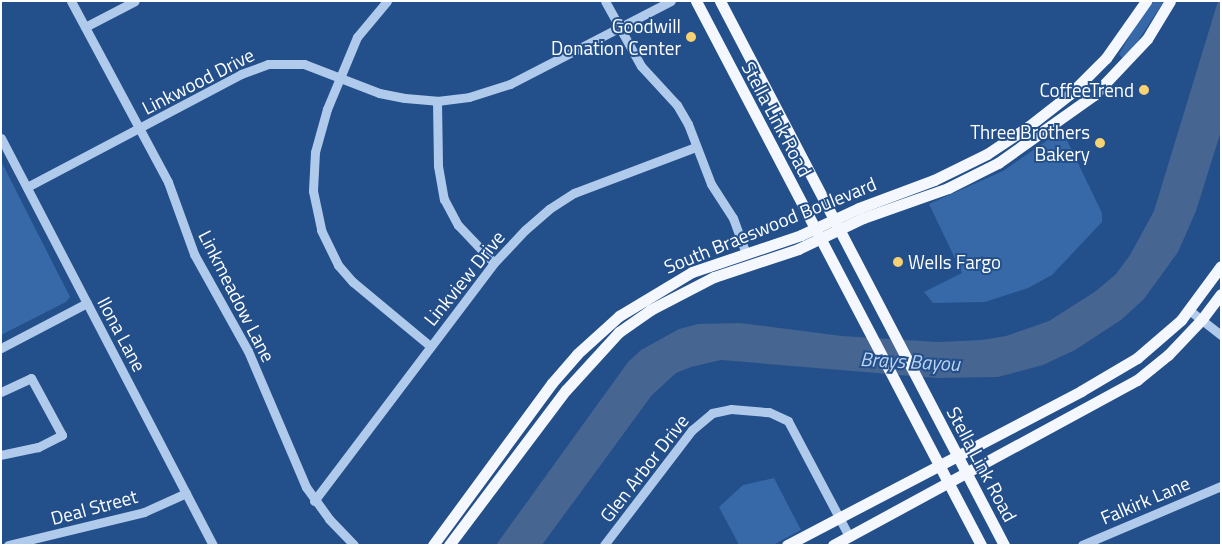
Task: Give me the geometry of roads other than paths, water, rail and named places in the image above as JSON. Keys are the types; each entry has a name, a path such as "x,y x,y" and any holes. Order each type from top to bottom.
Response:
{"main road":[{"name":"Stella Link Road","path":"696,1 980,545"},
{"name":"Stella Link Road","path":"720,1 1004,545"},
{"name":"South Braeswood Boulevard","path":"909,196 1008,140 1070,94 1106,58 1146,1"},
{"name":"South Braeswood Boulevard","path":"449,545 566,390 619,332 650,310 714,277 909,196 973,177 1015,152 1078,107 1120,70 1146,39 1170,1"},
{"path":"730,66 748,56"},
{"path":"1106,58 1120,70"},
{"path":"1008,140 1015,152"},
{"name":"South Braeswood Boulevard","path":"433,545 552,384 597,336 661,288 716,262 818,234"},
{"path":"787,545 1082,391 1154,346 1189,310 1221,266"},
{"path":"833,545 1090,408 1154,368 1202,319 1221,294"},
{"path":"1082,391 1090,408"}],"street":[{"name":"Linkmeadow Lane","path":"71,1 168,182 194,254 248,351 314,501 354,545"},
{"path":"85,27 135,1"},
{"path":"387,1 357,37 319,130 312,172 321,230 338,265 353,282 430,346"},
{"path":"605,1 641,66 677,105 710,184 733,218 746,253"},
{"name":"Linkwood Drive","path":"27,187 141,129 241,74 268,64 304,64 393,96 436,101 497,89 671,1"},
{"path":"436,101 438,166 444,199 458,225 494,262"},
{"name":"Ilona Lane","path":"1,138 213,545"},
{"name":"Linkview Drive","path":"314,501 494,262 525,230 561,200 598,182 696,147"},
{"path":"1,348 87,303"},
{"path":"1189,310 1221,335"},
{"path":"1,392 31,378 62,435 38,447 1,455"},
{"name":"Glen Arbor Drive","path":"604,545 692,430 706,416 720,410 752,410 784,418 849,536"},
{"name":"Falkirk Lane","path":"1082,545 1221,486"},
{"name":"Deal Street","path":"8,545 144,512 186,493"}],"water":[{"name":"Brays Bayou","path":"1218,1 1221,1 1221,131 1196,211 1178,252 1144,299 1121,320 1075,350 1043,365 998,377 936,378 721,360 691,367 676,373 652,395 542,545 496,545 628,362 641,350 679,329 698,324 740,323 842,336 938,342 982,340 1006,336 1049,321 1096,291 1116,274 1130,255 1154,211"}],"place":[{"name":"Goodwill Donation Center","path":"691,37"},
{"name":"CoffeeTrend","path":"1144,90"},
{"name":"Three Brothers Bakery","path":"1100,143"},
{"name":"Wells Fargo","path":"898,262"}]}
